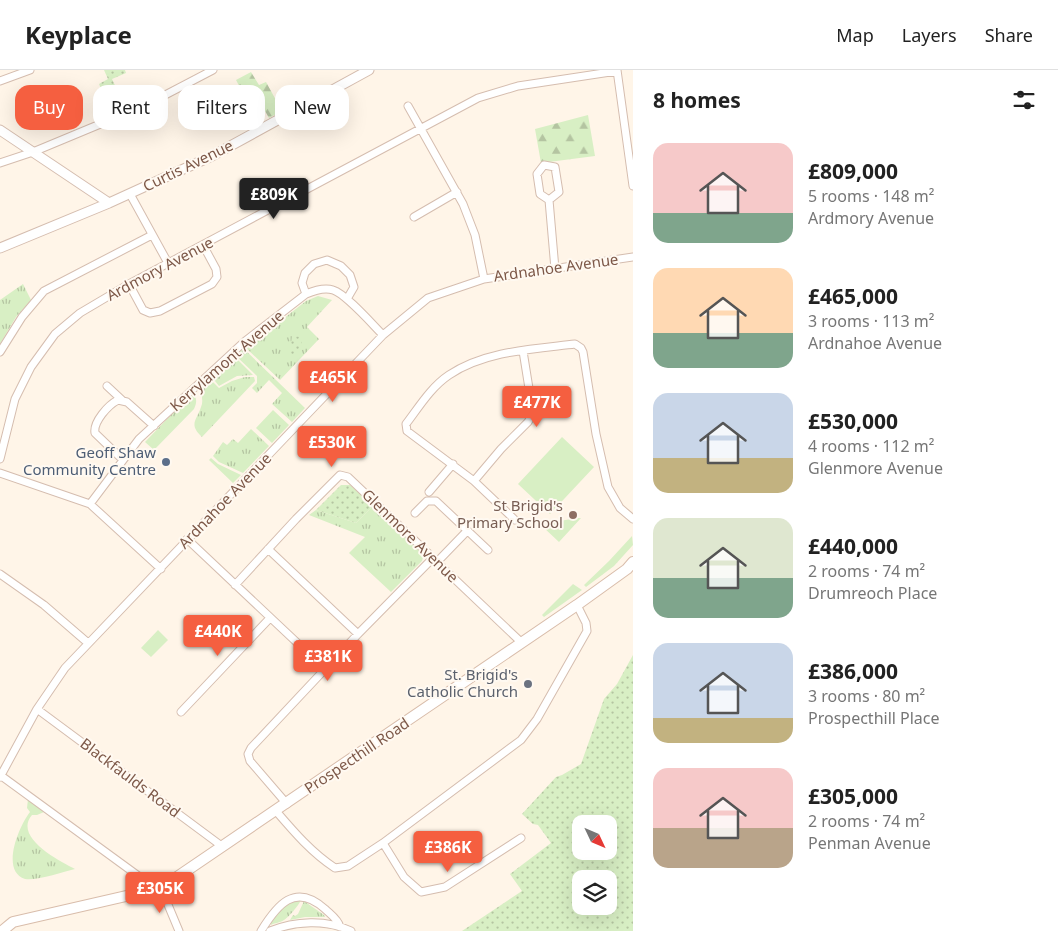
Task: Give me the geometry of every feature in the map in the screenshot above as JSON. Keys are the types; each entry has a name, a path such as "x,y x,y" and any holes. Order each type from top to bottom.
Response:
{"main road":[{"name":"Prospecthill Road","path":"156,890 223,847 577,606 627,569 633,562"},
{"path":"2,931 13,922 156,890"}],"street":[{"path":"0,81 30,70"},
{"path":"0,163 32,152 146,105 213,70"},
{"name":"Curtis Avenue","path":"0,248 130,194 212,156 369,70"},
{"path":"617,70 633,186"},
{"name":"Ardmory Avenue","path":"0,459 14,399 31,367 55,334 80,313 129,284 478,98 518,86 617,70"},
{"path":"408,106 457,192 475,235 484,279"},
{"path":"0,130 109,203"},
{"path":"544,165 555,167 558,184 559,192 549,200 540,194 537,174 544,165"},
{"path":"414,217 457,192"},
{"path":"130,194 168,263"},
{"path":"549,200 555,269"},
{"path":"0,352 22,317 44,291 152,235"},
{"path":"129,284 144,310 150,314 160,311 195,293 212,284 217,277 216,269 203,245"},
{"name":"Ardnahoe Avenue","path":"0,776 37,709 65,668 383,334 428,298 484,279 633,257"},
{"path":"306,294 302,283 305,273 314,264 327,260 341,266 350,275 354,286 347,299"},
{"name":"Kerrylamont Avenue","path":"90,504 139,439 244,342 306,294 315,290 333,290 347,299 383,334"},
{"path":"515,520 474,481 407,430 406,424 434,389 449,375 469,364 491,356 575,344 582,348 596,434 608,488 620,508 633,519"},
{"path":"474,481 501,449 528,422 532,415 523,351"},
{"path":"107,386 154,426"},
{"path":"123,400 114,402 94,428 95,434 123,460"},
{"path":"429,492 453,464"},
{"path":"0,472 90,504 161,569"},
{"name":"Glenmore Avenue","path":"235,585 340,475 348,477 522,643"},
{"path":"415,513 428,501 436,501 488,550"},
{"path":"286,804 250,761 248,754 251,748 358,634 467,531"},
{"path":"187,539 325,669"},
{"path":"268,549 358,634"},
{"path":"0,574 44,605 88,643"},
{"path":"276,811 300,839 321,859 335,868 348,866 383,843 488,766 524,737 537,719 586,631 586,622 577,606"},
{"path":"182,712 270,618"},
{"name":"Blackfaulds Road","path":"37,709 223,847"},
{"path":"0,776 148,883 156,890 179,931"},
{"path":"383,843 404,877 421,892 445,887 521,838"},
{"path":"261,931 274,912 291,897 300,896 317,902 338,922 340,927"},
{"path":"270,931 281,927 327,922 351,931"}],"green space":[{"path":"104,70 125,70 126,73 112,79 115,85 99,85 108,79"},
{"path":"251,72 259,85 239,85 236,80"},
{"path":"266,82 275,98 275,115 269,118 265,111 265,85 259,85"},
{"path":"588,115 595,156 541,163 535,129"},
{"path":"23,284 31,300 16,317 0,344 0,300"},
{"path":"318,296 332,300 307,327 319,339 280,380 246,348 306,301"},
{"path":"292,336 301,337 302,346 289,359"},
{"path":"243,348 305,408 292,422 272,404 282,393 269,380 257,393 252,388 257,383 257,376 235,355"},
{"path":"234,356 253,375 237,376 219,386 211,376"},
{"path":"245,377 254,377 255,381 202,437 194,425 202,402 199,387 209,378 219,388"},
{"path":"193,392 196,400 194,409 154,450 145,442"},
{"path":"273,410 289,425 272,443 256,428"},
{"path":"251,429 269,446 243,473 219,462 213,456 223,442 227,445 233,439 238,443"},
{"path":"562,437 594,467 550,514 518,484"},
{"path":"211,458 218,464 241,475 233,483 209,460"},
{"path":"341,485 350,485 374,505 356,523 316,510"},
{"path":"374,505 424,554 422,561 391,592 349,553 365,537 309,515 316,510 356,523"},
{"path":"581,518 559,542 543,527 554,522"},
{"path":"632,536 633,545 614,566 586,587 584,585"},
{"path":"573,584 582,590 544,617 542,615"},
{"path":"158,630 168,640 151,657 141,648"},
{"path":"633,655 633,931 462,931 522,891 510,874 551,843 538,825 533,824 522,814 556,777 581,764 604,699 617,684"},
{"path":"28,799 44,812 32,815 28,823 28,832 33,840 49,854 75,869 43,878 25,879 18,874 14,867 14,848 21,827 30,812 27,808"},
{"path":"294,900 301,900 291,914 286,919 271,925 273,917"},
{"path":"304,901 325,917 305,917 290,920 293,915 298,914"}],"place":[{"name":"Geoff Shaw Community Centre","path":"166,462"},
{"name":"St Brigid's Primary School","path":"573,515"},
{"name":"St. Brigid's Catholic Church","path":"528,684"}]}
